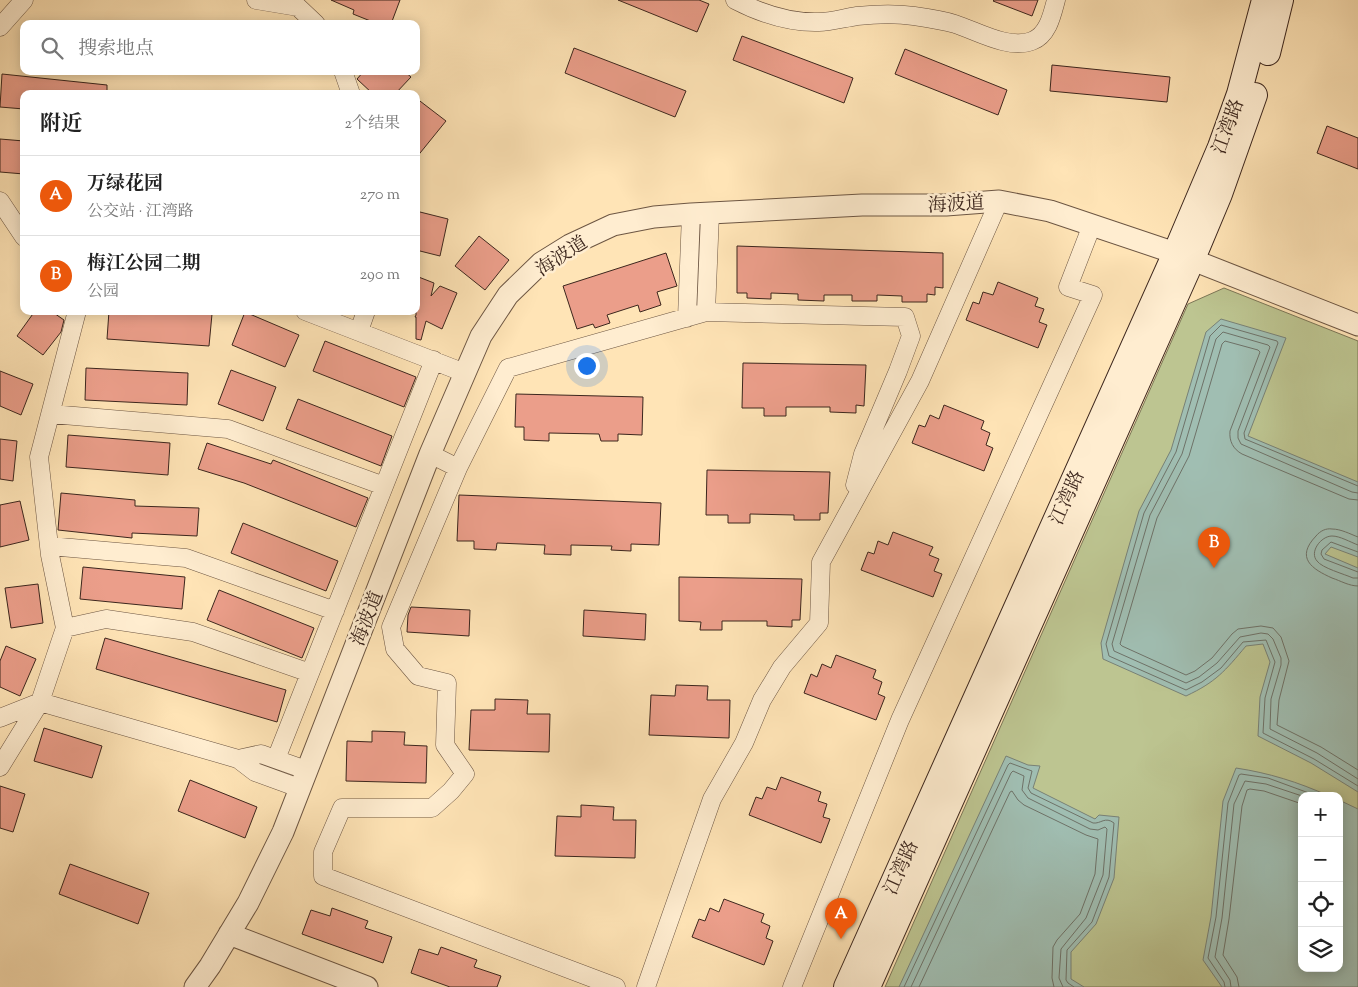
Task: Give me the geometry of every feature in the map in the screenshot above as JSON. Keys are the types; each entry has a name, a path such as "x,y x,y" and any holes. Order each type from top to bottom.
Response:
{"main road":[{"name":"江湾路","path":"868,987 1184,257 1239,94 1264,0"},
{"name":"江湾路","path":"846,987 1184,257 1220,194 1263,72 1281,0"}],"street":[{"path":"0,27 24,0"},
{"path":"256,0 298,7 312,20"},
{"path":"735,0 751,9 771,15 819,22 858,16 894,14 911,16 953,23 989,37 1022,43 1033,41 1042,34 1049,22 1056,0"},
{"path":"345,75 350,90"},
{"path":"0,201 20,231"},
{"path":"646,987 712,799 744,743 762,700 782,667 819,623 821,562 920,381 999,201"},
{"name":"海波道","path":"195,987 248,903 278,840 430,454 481,336 508,296 542,263 570,245 613,225 654,217 862,205 946,205 999,201 1050,211 1092,225 1184,257 1358,325"},
{"path":"700,214 706,312"},
{"path":"687,318 700,214"},
{"path":"792,987 900,720 1093,295 1068,287 1092,225"},
{"path":"616,987 323,876 323,852 342,808 432,808 466,774 445,745 447,683 418,676 394,649 391,627 458,468 508,368 706,312 905,316 911,336 863,454 848,511"},
{"path":"0,767 40,702 65,628 49,546 40,457 76,315"},
{"path":"316,315 465,373"},
{"path":"359,331 365,315"},
{"path":"276,759 434,360"},
{"path":"51,414 228,429 384,486"},
{"path":"430,454 458,468"},
{"path":"49,546 186,558 335,611"},
{"path":"65,628 106,619 193,632 310,673"},
{"path":"0,718 40,702 238,759 255,772 303,779"},
{"path":"238,759 261,754 276,759 303,779"},
{"path":"229,934 366,987"}],"green space":[{"path":"1224,288 1358,341 1358,987 885,987 1188,304"}],"water":[{"path":"1221,319 1286,338 1248,436 1358,482 1358,557 1331,547 1325,554 1358,568 1358,792 1311,763 1258,736 1260,697 1270,662 1263,644 1246,646 1219,675 1205,686 1186,696 1103,659 1101,643 1139,511 1171,450 1206,332"},
{"path":"1006,756 1028,765 1040,766 1033,788 1095,819 1099,815 1119,817 1114,878 1096,924 1071,952 1071,979 1084,987 899,987"},
{"path":"1236,768 1283,779 1320,792 1298,792 1298,972 1343,972 1343,802 1358,809 1358,987 1222,987 1203,960 1211,917 1223,801"}],"building":[{"path":"331,0 400,0 392,20 368,20 353,14 354,10"},
{"path":"618,0 699,0 709,4 697,32"},
{"path":"994,0 1038,0 1032,16"},
{"path":"742,36 853,78 844,103 733,60"},
{"path":"574,48 686,91 675,117 565,73"},
{"path":"905,49 1007,90 998,115 895,74"},
{"path":"1052,65 1170,77 1167,102 1050,91"},
{"path":"2,74 107,85 107,90 20,90 20,109 0,107"},
{"path":"360,75 409,75 411,77 399,90 369,90 357,79"},
{"path":"420,101 446,121 420,153"},
{"path":"1327,126 1358,138 1358,169 1317,153"},
{"path":"0,139 20,141 20,174 0,172"},
{"path":"420,212 448,219 440,256 420,251"},
{"path":"479,236 509,260 485,290 455,266"},
{"path":"737,246 943,253 943,288 935,287 935,295 927,294 927,302 902,302 902,296 877,295 877,301 852,301 852,295 824,295 824,301 798,300 798,294 771,293 771,299 747,298 747,293 737,293"},
{"path":"666,253 677,286 657,292 661,305 640,312 638,305 607,315 610,323 595,328 593,324 577,329 563,286"},
{"path":"420,278 434,283 431,296 440,286 457,293 442,329 426,321 421,340 416,339 415,317 420,315"},
{"path":"998,282 1038,298 1035,306 1044,309 1039,322 1047,325 1038,348 966,320 973,302 979,304 983,292 993,295"},
{"path":"32,315 57,315 64,320 61,332 43,355 17,336"},
{"path":"109,315 212,315 209,346 107,339"},
{"path":"244,315 252,315 299,335 285,367 232,345"},
{"path":"325,341 416,377 404,407 313,371"},
{"path":"743,363 866,365 864,406 856,405 856,413 830,412 830,407 786,407 786,416 764,416 764,408 742,408"},
{"path":"86,368 188,373 187,405 85,400"},
{"path":"231,370 276,387 263,421 218,404"},
{"path":"0,371 33,384 21,415 0,406"},
{"path":"516,394 643,397 642,435 618,434 618,441 601,441 599,434 549,433 549,441 524,440 524,427 515,427"},
{"path":"298,399 392,436 381,466 286,429"},
{"path":"944,405 984,421 981,429 990,433 986,445 993,448 984,471 912,443 919,425 925,427 930,415 939,419"},
{"path":"68,435 170,443 168,475 66,467"},
{"path":"0,439 17,441 13,481 0,479"},
{"path":"207,443 271,464 273,460 368,498 356,527 244,483 198,469"},
{"path":"707,470 830,472 828,513 820,513 820,520 794,520 794,515 750,514 750,523 728,523 728,515 706,515"},
{"path":"61,493 135,500 135,506 199,508 197,536 132,533 132,538 58,530"},
{"path":"459,495 661,503 659,545 631,544 631,551 611,550 612,546 571,545 571,555 544,554 545,545 497,543 496,550 474,549 474,541 457,541"},
{"path":"20,501 29,540 0,547 0,505"},
{"path":"243,523 338,561 326,591 231,553"},
{"path":"893,532 933,547 929,555 939,559 934,571 942,574 933,597 861,570 868,552 874,554 878,541 888,545"},
{"path":"83,567 185,577 182,609 80,599"},
{"path":"679,577 802,579 800,620 792,620 792,627 767,626 767,621 722,621 722,630 700,630 701,622 679,621"},
{"path":"38,584 43,623 11,628 5,588"},
{"path":"219,590 314,628 302,658 207,620"},
{"path":"411,607 470,610 469,636 407,632 408,615"},
{"path":"584,610 646,614 645,640 583,636"},
{"path":"105,638 286,690 277,722 96,669"},
{"path":"6,646 36,659 20,696 0,687 0,661"},
{"path":"836,655 876,670 873,678 882,682 878,694 885,697 876,720 804,693 811,674 817,677 822,664 831,668"},
{"path":"676,685 708,686 707,700 730,700 729,738 649,735 651,695 675,696"},
{"path":"495,699 528,700 527,714 550,714 549,752 469,750 471,710 495,710"},
{"path":"44,728 102,746 92,778 34,761"},
{"path":"372,731 405,732 404,745 427,746 426,783 346,781 347,741 372,742"},
{"path":"781,777 821,792 818,801 827,804 823,817 830,819 821,843 749,815 756,797 762,799 767,787 776,790"},
{"path":"190,780 257,807 245,838 178,811"},
{"path":"0,786 25,794 13,832 0,828"},
{"path":"581,805 614,807 613,820 636,820 635,858 555,856 557,816 581,817"},
{"path":"70,864 149,893 138,924 59,894"},
{"path":"724,899 764,914 761,922 770,926 766,938 773,941 764,965 692,937 699,919 705,921 710,908 719,912"},
{"path":"332,908 368,921 365,928 392,937 383,963 302,934 311,910 330,916"},
{"path":"441,947 477,960 474,967 501,976 497,987 450,987 411,973 419,949 438,955"}],"place":[{"name":"梅江公园二期","path":"1214,568"},
{"name":"万绿花园","path":"841,939"}]}
